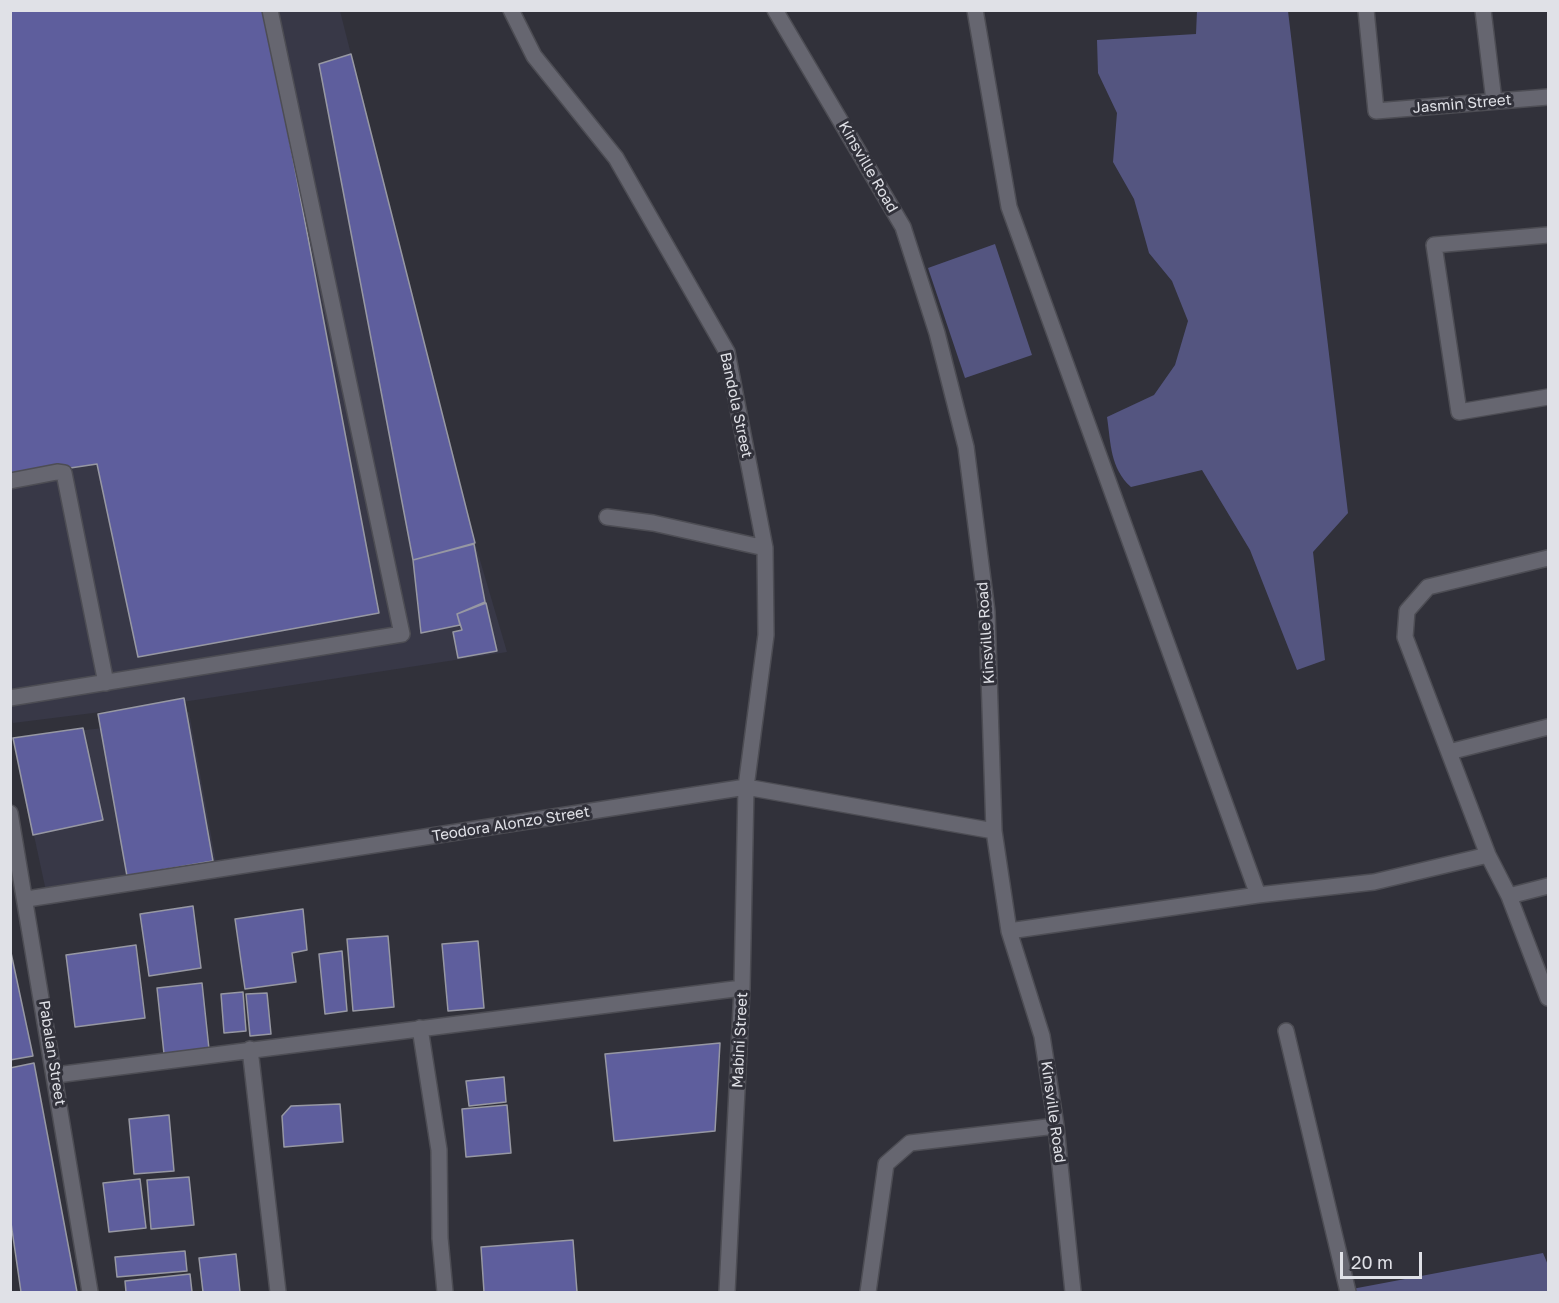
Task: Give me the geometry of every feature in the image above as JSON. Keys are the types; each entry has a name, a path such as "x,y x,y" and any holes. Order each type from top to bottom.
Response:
{"street":[{"path":"10,698 402,634 270,10"},
{"name":"Bandola Street","path":"511,10 534,56 616,158 728,352 765,548 766,635 746,787"},
{"name":"Kinsville Road","path":"776,10 903,227 937,333 966,447 987,612 994,831 1010,932 1042,1036 1056,1126 1073,1293"},
{"path":"975,10 1009,207 1258,895"},
{"name":"Jasmin Street","path":"1366,10 1376,111 1548,97"},
{"path":"1483,10 1494,101"},
{"path":"1548,235 1434,245 1459,412 1548,397"},
{"path":"10,481 57,472 64,473 106,683"},
{"path":"607,517 663,525 765,548"},
{"path":"1548,558 1428,586 1407,611 1406,637 1488,855 1509,896 1548,998"},
{"path":"1449,752 1548,727"},
{"name":"Teodora Alonzo Street","path":"27,899 746,787 994,831"},
{"name":"Mabini Street","path":"727,1293 742,988 746,787"},
{"name":"Pabalan Street","path":"10,813 27,899 90,1293"},
{"path":"1010,932 1258,895 1374,882 1488,855"},
{"path":"1509,896 1548,886"},
{"path":"56,1075 742,988"},
{"path":"420,1028 439,1150 440,1238 445,1293"},
{"path":"1286,1031 1348,1293"},
{"path":"250,1049 278,1293"},
{"path":"868,1293 886,1164 909,1143 1056,1126"}],"shaded area":[{"path":"10,11 340,11 475,543 507,652 189,701 13,723 10,710"},
{"path":"1197,11 1288,11 1348,513 1313,552 1325,660 1297,670 1250,550 1202,470 1131,487 1115,464 1111,446 1107,417 1154,395 1175,365 1188,321 1172,281 1149,253 1134,199 1113,162 1117,113 1098,73 1097,40 1196,34"},
{"path":"995,244 1032,355 965,378 928,268"},
{"path":"189,712 218,874 49,905 13,738 103,728"},
{"path":"1543,1253 1548,1265 1548,1292 1353,1292 1352,1289"}],"building":[{"path":"10,10 265,10 379,613 138,657 97,464 10,477"},
{"path":"351,54 475,543 413,560 319,64"},
{"path":"474,544 485,602 457,614 460,625 421,633 413,560"},
{"path":"486,603 497,651 458,658 453,632 462,630 457,614"},
{"path":"184,698 213,861 127,876 98,714"},
{"path":"83,728 103,820 33,835 13,738"},
{"path":"193,906 201,968 149,976 140,914"},
{"path":"303,909 307,950 292,953 296,982 245,989 235,919"},
{"path":"388,936 394,1007 353,1011 347,939"},
{"path":"478,941 484,1008 448,1011 442,944"},
{"path":"136,945 145,1018 75,1027 66,955"},
{"path":"10,948 33,1056 10,1060"},
{"path":"342,951 347,1011 325,1014 319,954"},
{"path":"202,983 209,1049 164,1054 157,988"},
{"path":"243,992 246,1031 224,1033 221,994"},
{"path":"267,993 271,1034 250,1036 246,994"},
{"path":"720,1043 715,1131 614,1141 605,1054"},
{"path":"34,1063 77,1292 21,1292 10,1216 10,1068"},
{"path":"504,1077 506,1102 469,1106 466,1081"},
{"path":"340,1104 343,1142 284,1147 282,1116 291,1106"},
{"path":"507,1105 511,1153 466,1157 462,1109"},
{"path":"169,1115 174,1171 134,1174 129,1119"},
{"path":"189,1177 194,1225 151,1229 147,1180"},
{"path":"140,1179 146,1228 109,1232 103,1183"},
{"path":"573,1240 577,1292 484,1292 481,1247"},
{"path":"185,1251 187,1271 117,1277 115,1257"},
{"path":"236,1254 240,1292 203,1292 199,1258"},
{"path":"190,1274 192,1292 126,1292 125,1281"}]}
